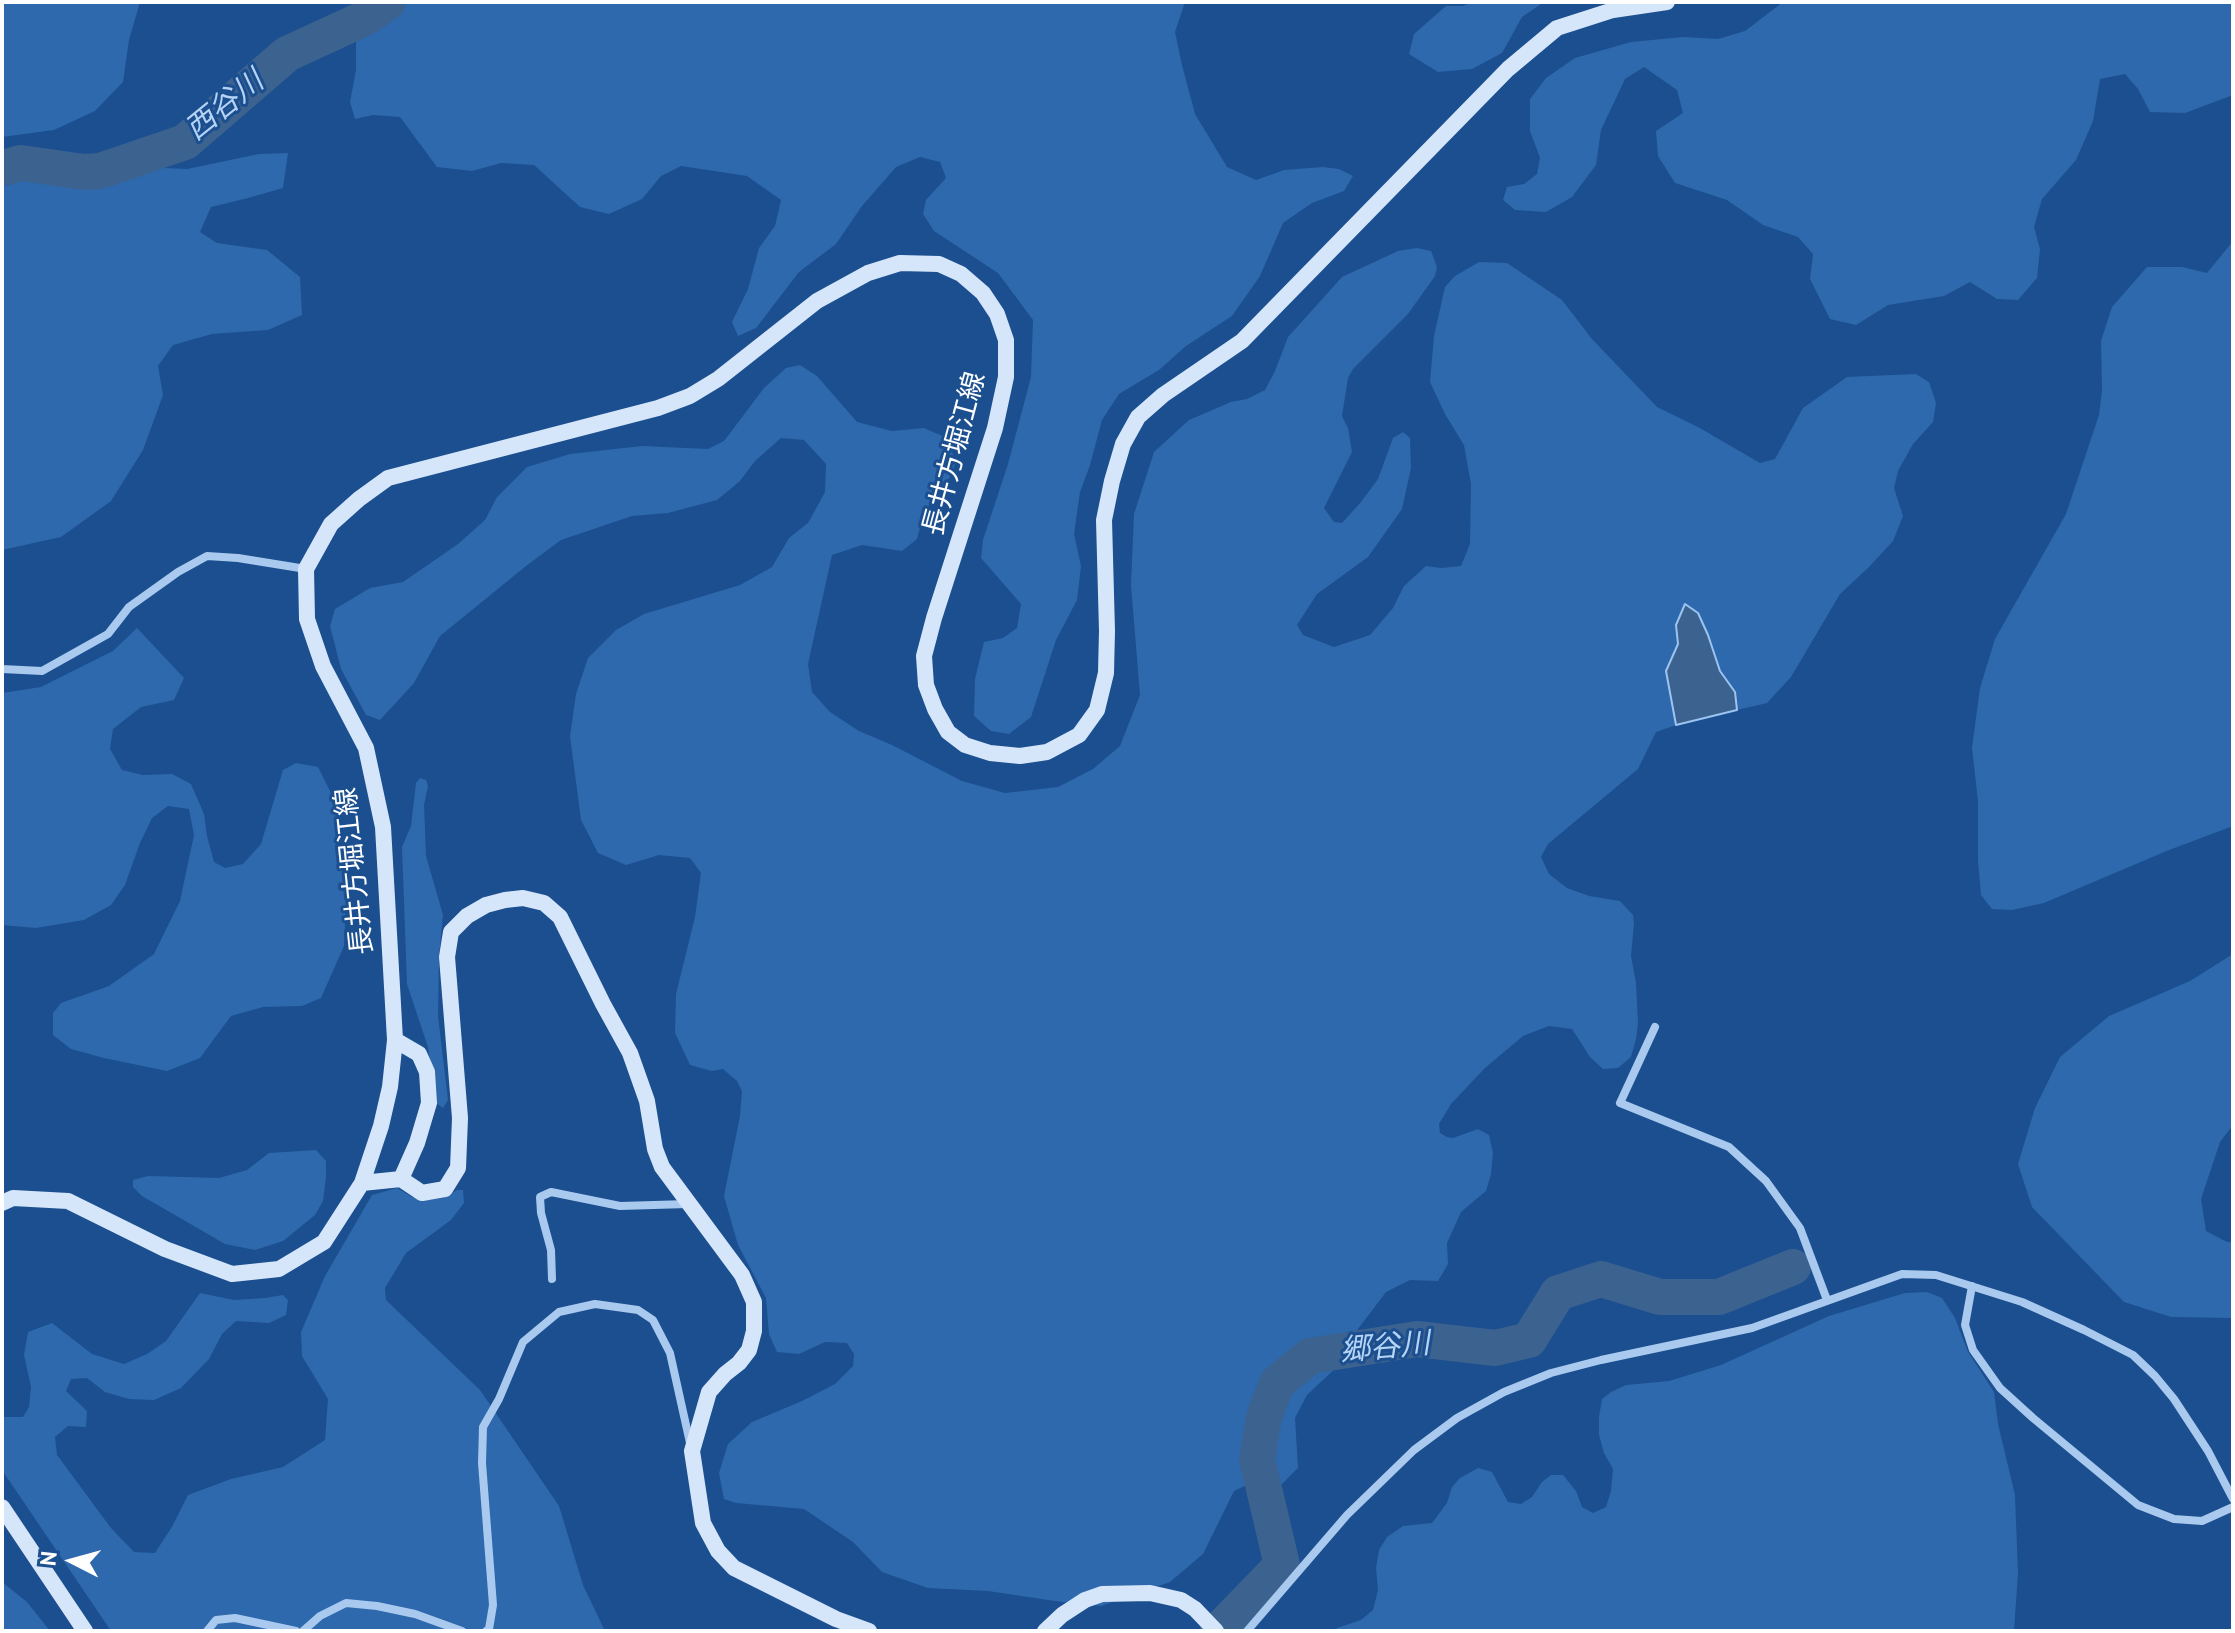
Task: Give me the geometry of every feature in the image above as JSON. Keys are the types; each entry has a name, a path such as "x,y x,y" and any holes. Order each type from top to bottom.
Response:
{"main road":[{"name":"長井方堀江線","path":"2,1203 13,1198 68,1201 165,1249 232,1274 279,1269 324,1242 362,1183 390,1087 395,1040 383,827 366,748 323,666 307,619 306,569 331,524 388,478 658,408 690,396 718,379 817,301 868,273 900,263 939,264 961,274 983,293 997,314 1006,340 1006,377 995,428 924,656 926,685 948,732 965,745 990,753 1020,756 1047,752 1079,735 1097,710 1106,673 1104,520 1123,444 1138,417 1163,395 1242,341 1508,69 1557,28 1613,10 1667,2"},
{"path":"362,1183 401,1179 422,1193 445,1189 458,1168 460,1118 447,957 451,932 467,916 486,905 523,898 544,903 560,917 630,1053 647,1101 655,1149 662,1167 742,1275 754,1302 754,1331 749,1350 709,1392 692,1451 703,1523 718,1551 734,1568 836,1619 869,1631"},
{"path":"395,1040 419,1054 427,1072 429,1103 417,1143 401,1179"},
{"path":"2,1507 85,1631"},
{"path":"1045,1631 1085,1600 1102,1594 1150,1593 1178,1599 1195,1609 1216,1631"}],"street":[{"path":"2,669 42,671 108,634 129,607 178,572 207,556 306,569"},
{"path":"1655,1027 1620,1103 1729,1147 1766,1181 1800,1228 1827,1300"},
{"path":"552,1279 551,1250 540,1197 551,1192 620,1206 688,1204"},
{"path":"1247,1631 1347,1515 1414,1450 1457,1418 1504,1392 1551,1373 1601,1360 1752,1328 1902,1274 1936,1275 2022,1302 2133,1355 2174,1399 2208,1451 2233,1499"},
{"path":"1972,1286 1965,1325 1973,1350 2000,1388 2033,1418 2138,1505 2174,1519 2202,1521 2233,1507"},
{"path":"486,1631 493,1605 482,1463 483,1427 499,1399 523,1342 559,1312 595,1304 638,1310 653,1320 670,1353 692,1451"},
{"path":"303,1631 320,1616 346,1603 415,1614 462,1631"},
{"path":"207,1631 216,1620 235,1618 296,1631"}],"shaded area":[{"path":"2,2 140,2 129,40 123,82 95,111 54,130 2,137"},
{"path":"365,2 1185,2 1175,32 1182,65 1195,114 1227,167 1256,180 1284,170 1323,167 1339,169 1353,176 1344,191 1312,203 1283,223 1260,276 1232,316 1186,346 1159,370 1119,394 1102,420 1080,492 1074,534 1081,566 1077,600 1056,640 1031,717 1009,734 991,731 974,716 975,679 984,642 1003,638 1017,628 1021,604 981,558 983,540 1008,464 1031,377 1033,320 998,273 934,231 923,214 926,200 946,178 940,162 920,157 896,167 862,206 836,244 799,272 756,328 738,336 732,322 748,289 759,248 775,226 781,200 747,176 681,166 661,176 642,199 609,214 580,207 534,165 501,163 472,171 437,167 400,117 373,115 355,119 350,102 356,70 356,33"},
{"path":"1473,2 1544,2 1522,17 1502,53 1472,69 1438,72 1409,54 1414,34 1446,6 1463,6"},
{"path":"1783,2 2233,2 2233,95 2185,113 2150,112 2138,89 2125,74 2100,79 2093,121 2076,160 2042,199 2034,227 2040,249 2037,278 2018,300 1997,299 1970,282 1944,296 1888,305 1856,325 1830,319 1810,279 1813,254 1798,237 1763,225 1727,200 1675,183 1658,156 1656,131 1683,113 1677,90 1644,67 1625,79 1601,130 1596,165 1572,197 1546,212 1515,210 1503,200 1507,187 1524,184 1537,174 1540,158 1530,131 1530,99 1546,78 1575,58 1631,42 1683,37 1718,39 1745,31"},
{"path":"288,153 283,188 211,207 200,232 217,243 267,250 300,277 302,315 268,330 212,334 173,345 158,366 163,395 143,450 111,501 61,537 2,550 2,187 46,172 121,166 187,169 259,154"},
{"path":"2233,241 2233,826 2044,903 2012,910 1992,909 1981,895 1978,861 1978,801 1972,748 1980,688 1995,639 2066,514 2099,415 2101,341 2112,307 2147,267 2182,267 2207,273"},
{"path":"1417,248 1431,251 1437,267 1435,276 1408,314 1353,369 1348,378 1342,416 1348,428 1352,452 1324,508 1334,522 1342,523 1378,479 1393,438 1403,432 1410,438 1411,468 1402,509 1368,557 1317,594 1297,625 1303,635 1334,647 1370,635 1393,608 1404,586 1426,566 1461,566 1470,544 1471,484 1464,445 1430,382 1434,336 1445,287 1455,276 1479,262 1507,263 1562,300 1592,339 1657,407 1760,463 1775,459 1803,408 1847,377 1916,374 1929,382 1936,403 1933,422 1913,444 1898,471 1894,488 1903,516 1893,541 1840,594 1791,677 1767,703 1737,710 1735,692 1720,671 1698,613 1676,625 1678,644 1666,671 1676,725 1656,732 1638,769 1548,844 1541,857 1549,874 1567,888 1589,896 1620,901 1633,915 1631,956 1638,1023 1631,1057 1618,1068 1603,1069 1590,1057 1572,1029 1549,1026 1523,1036 1485,1068 1451,1104 1439,1124 1440,1133 1453,1138 1478,1129 1489,1135 1493,1153 1486,1191 1461,1212 1447,1243 1448,1264 1438,1281 1410,1280 1386,1292 1355,1333 1339,1365 1307,1395 1295,1418 1298,1468 1281,1485 1247,1485 1234,1491 1203,1554 1170,1582 1101,1606 988,1591 928,1588 882,1572 853,1542 804,1509 736,1503 724,1499 719,1473 728,1444 752,1422 835,1384 853,1366 854,1354 847,1343 825,1342 799,1354 777,1352 769,1334 766,1298 738,1245 724,1196 742,1091 737,1081 723,1069 712,1071 690,1065 675,1033 676,994 695,917 701,873 690,858 659,855 626,865 598,853 581,820 570,736 576,694 588,658 616,630 644,614 740,585 772,567 789,538 808,523 825,492 826,464 804,440 781,438 717,500 668,513 632,516 561,540 440,636 414,683 380,720 366,715 341,669 330,626 335,609 370,588 403,582 458,544 485,520 497,497 527,467 570,454 642,446 708,449 724,441 764,388 786,368 800,365 817,376 857,422 892,431 924,428 949,439 955,464 950,477 936,493 923,516 917,539 902,551 862,545 832,555 808,664 812,692 830,712 859,731 962,781 1005,793 1058,787 1093,769 1120,746 1140,695 1131,585 1134,514 1154,452 1189,420 1265,390 1288,337 1342,277 1398,251"},
{"path":"1685,604 1698,613 1720,671 1735,692 1737,710 1676,725 1666,671 1678,644 1676,625"},
{"path":"137,628 184,678 174,700 141,707 113,729 110,749 122,770 143,775 172,774 191,784 204,814 214,862 225,868 243,864 261,844 283,770 296,763 318,767 330,791 336,818 346,902 344,946 321,998 302,1006 263,1007 231,1016 200,1058 167,1071 71,1049 53,1035 53,1013 61,1003 109,986 154,954 180,901 194,835 189,809 168,806 152,818 125,885 111,905 84,920 36,928 2,925 2,693 41,687 113,651"},
{"path":"420,778 426,780 428,786 424,805 426,856 443,915 438,1016 448,1100 443,1108 436,1103 428,1047 407,984 402,847 411,826 416,783"},
{"path":"2233,954 2233,1125 2220,1142 2201,1199 2206,1231 2233,1242 2233,1318 2171,1317 2124,1302 2032,1207 2018,1164 2035,1108 2060,1057 2109,1016 2190,981"},
{"path":"316,1150 326,1161 326,1177 323,1201 315,1215 283,1241 255,1250 225,1244 142,1196 133,1187 133,1180 148,1176 219,1178 247,1170 269,1153"},
{"path":"397,1188 412,1197 427,1200 444,1198 463,1190 464,1203 451,1220 406,1253 385,1288 386,1300 480,1390 559,1506 583,1585 605,1631 111,1631 2,1470 2,1417 23,1417 29,1407 31,1387 24,1355 28,1332 52,1323 92,1354 124,1364 166,1341 200,1293 234,1300 283,1295 288,1300 286,1315 269,1323 236,1321 222,1334 209,1359 181,1388 154,1400 129,1399 105,1392 87,1378 71,1379 66,1391 87,1411 86,1427 68,1426 55,1437 57,1455 111,1528 134,1552 155,1553 188,1495 231,1479 283,1467 325,1440 328,1399 302,1356 301,1332 325,1276 372,1195"},
{"path":"1927,1292 1942,1298 1955,1318 1968,1352 1994,1392 1998,1424 2015,1495 2018,1573 2014,1631 1335,1631 1361,1620 1373,1610 1378,1590 1376,1568 1379,1550 1387,1537 1403,1526 1432,1523 1460,1478 1478,1468 1492,1472 1508,1502 1521,1504 1532,1497 1551,1475 1563,1475 1576,1491 1582,1507 1593,1513 1606,1507 1611,1491 1613,1469 1599,1435 1599,1417 1602,1399 1611,1392 1626,1385 1669,1381 1721,1365 1829,1316 1905,1293"},
{"path":"2,1582 27,1602 50,1631 2,1631"}],"waterway":[{"name":"西谷川","path":"2,168 21,163 84,172 100,171 185,142 287,54 365,18 388,2"},
{"name":"郷谷川","path":"1218,1631 1282,1565 1257,1459 1264,1417 1277,1383 1310,1356 1417,1339 1495,1348 1529,1340 1558,1293 1601,1279 1660,1297 1719,1297 1793,1267"}]}
